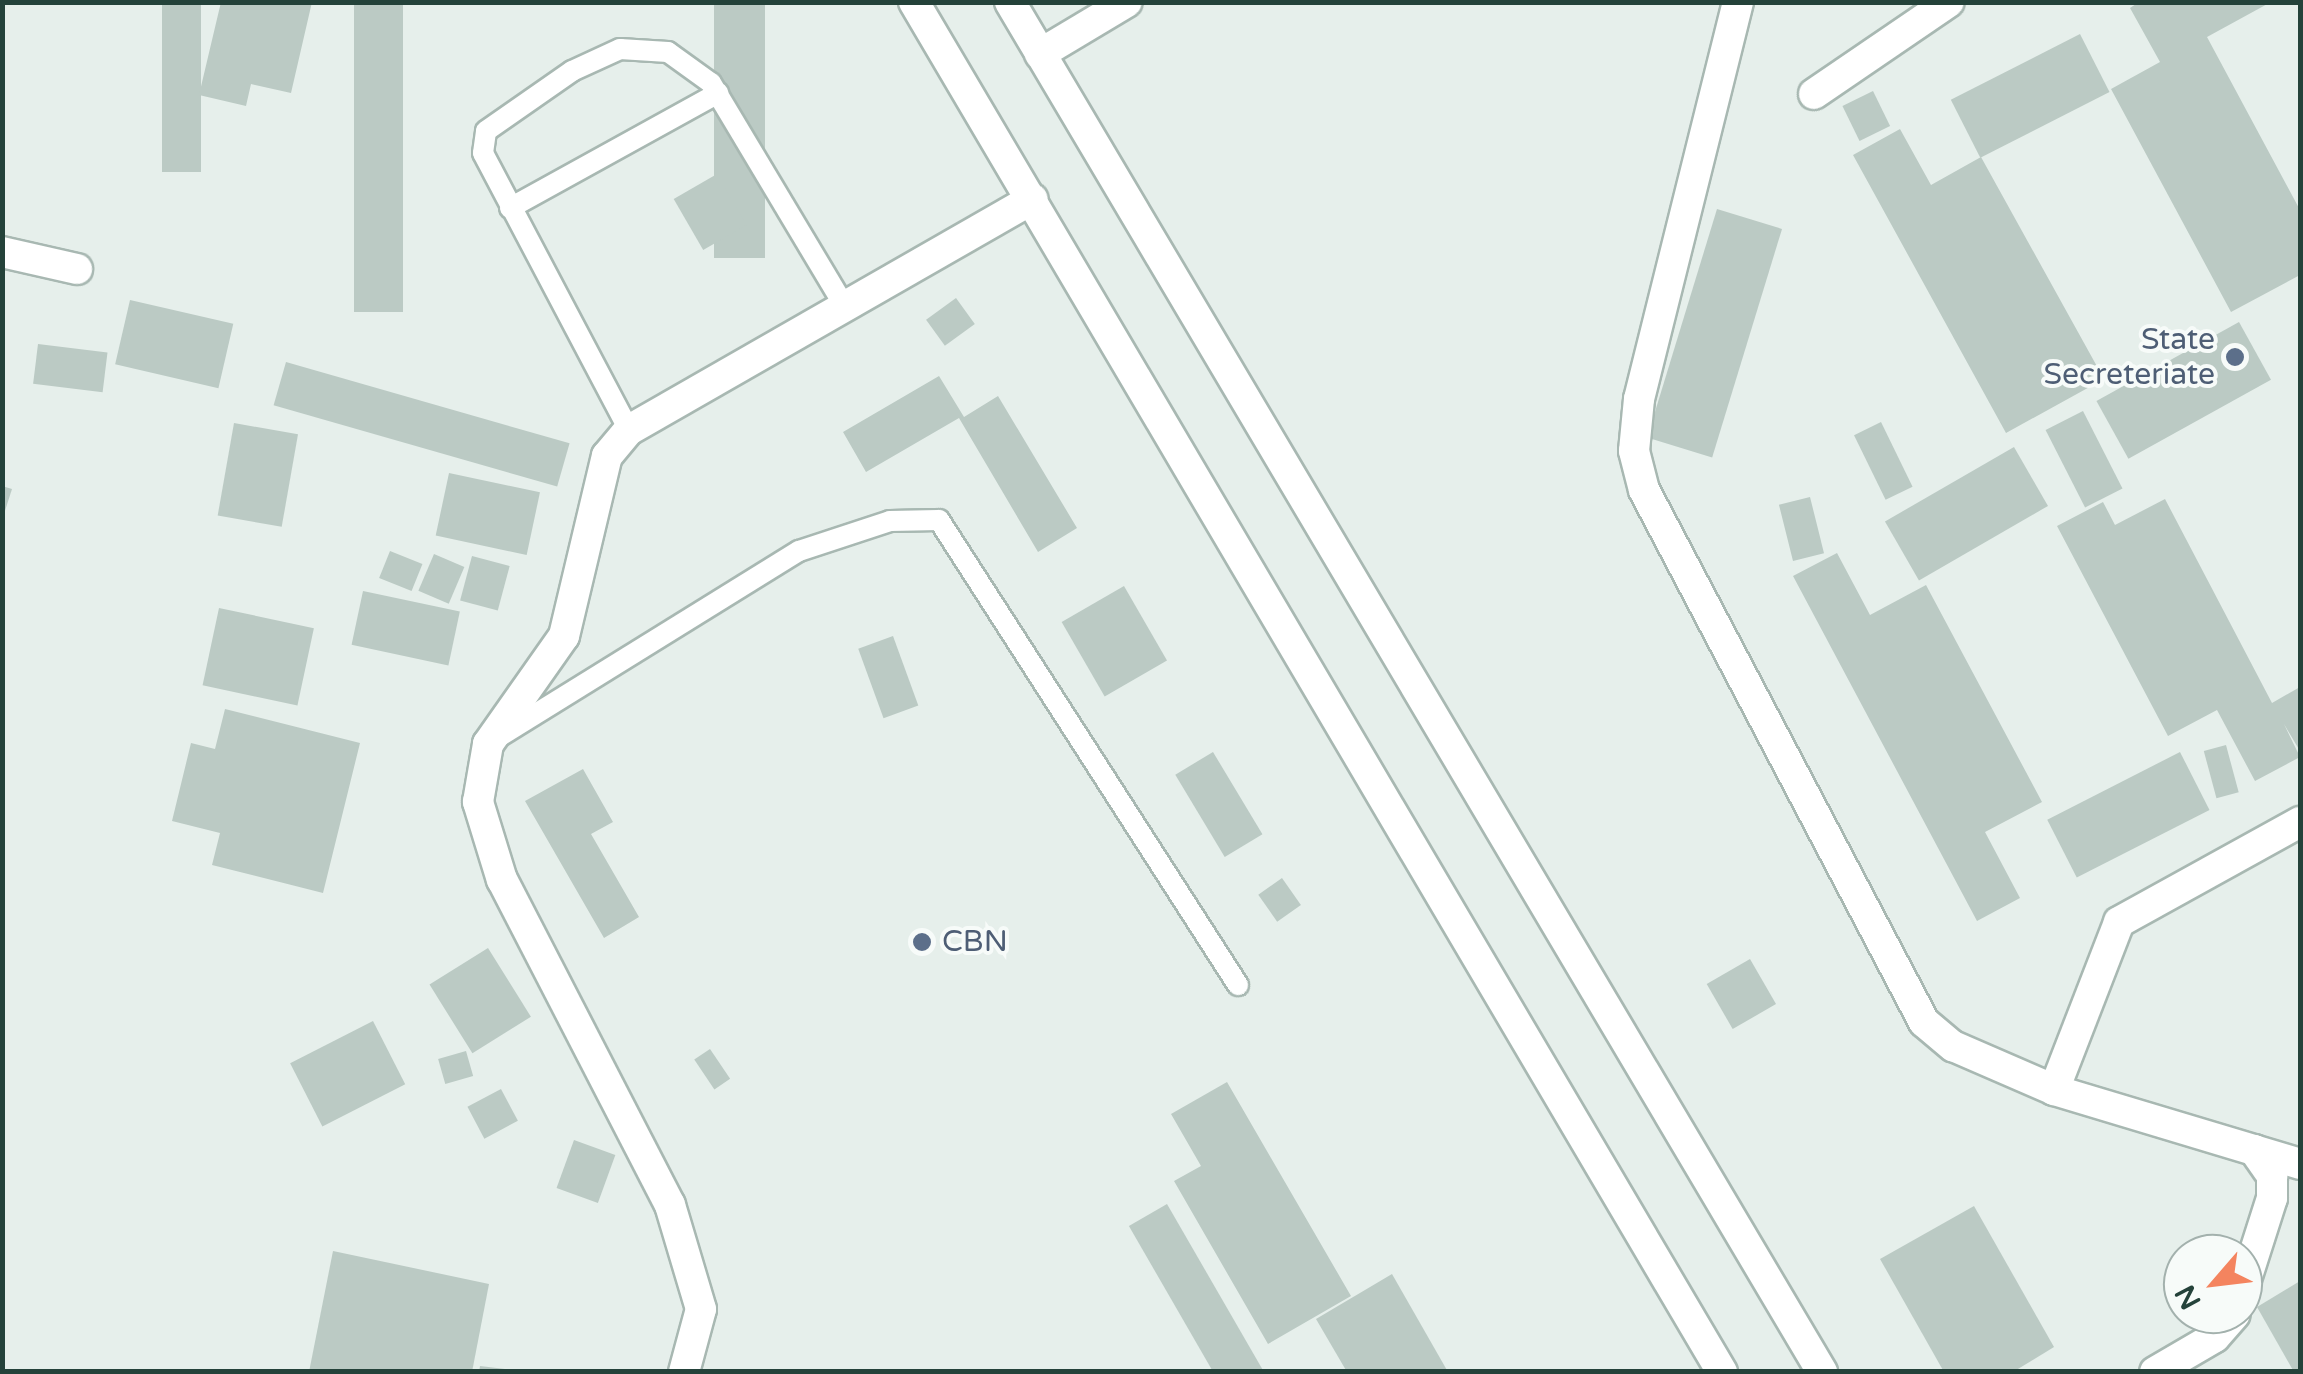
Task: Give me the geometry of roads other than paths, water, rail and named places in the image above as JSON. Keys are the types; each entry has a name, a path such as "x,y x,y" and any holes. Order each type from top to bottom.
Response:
{"street":[{"path":"914,2 1722,1372"},
{"path":"1010,2 1822,1372"},
{"path":"1040,54 1127,2"},
{"path":"1738,2 1639,399 1634,452 1644,490 1924,1022 1954,1046 2054,1090 2300,1164"},
{"path":"1814,94 1949,2"},
{"path":"684,1372 701,1309 670,1205 502,880 478,802 488,744 564,636 607,456 629,430 1033,198"},
{"path":"2,252 77,268"},
{"path":"2054,1090 2119,922 2300,822"},
{"path":"2254,1150 2272,1176 2272,1198 2261,1234"},
{"path":"2156,1372 2219,1334"}],"lane":[{"path":"629,430 483,153 486,131 572,71 620,49 668,52 718,94 844,305"},
{"path":"510,208 718,94"},
{"path":"488,744 800,551 890,521 939,520 1238,985"}],"place":[{"name":"State Secreteriate","path":"2235,357"},
{"name":"CBN","path":"922,942"}]}
